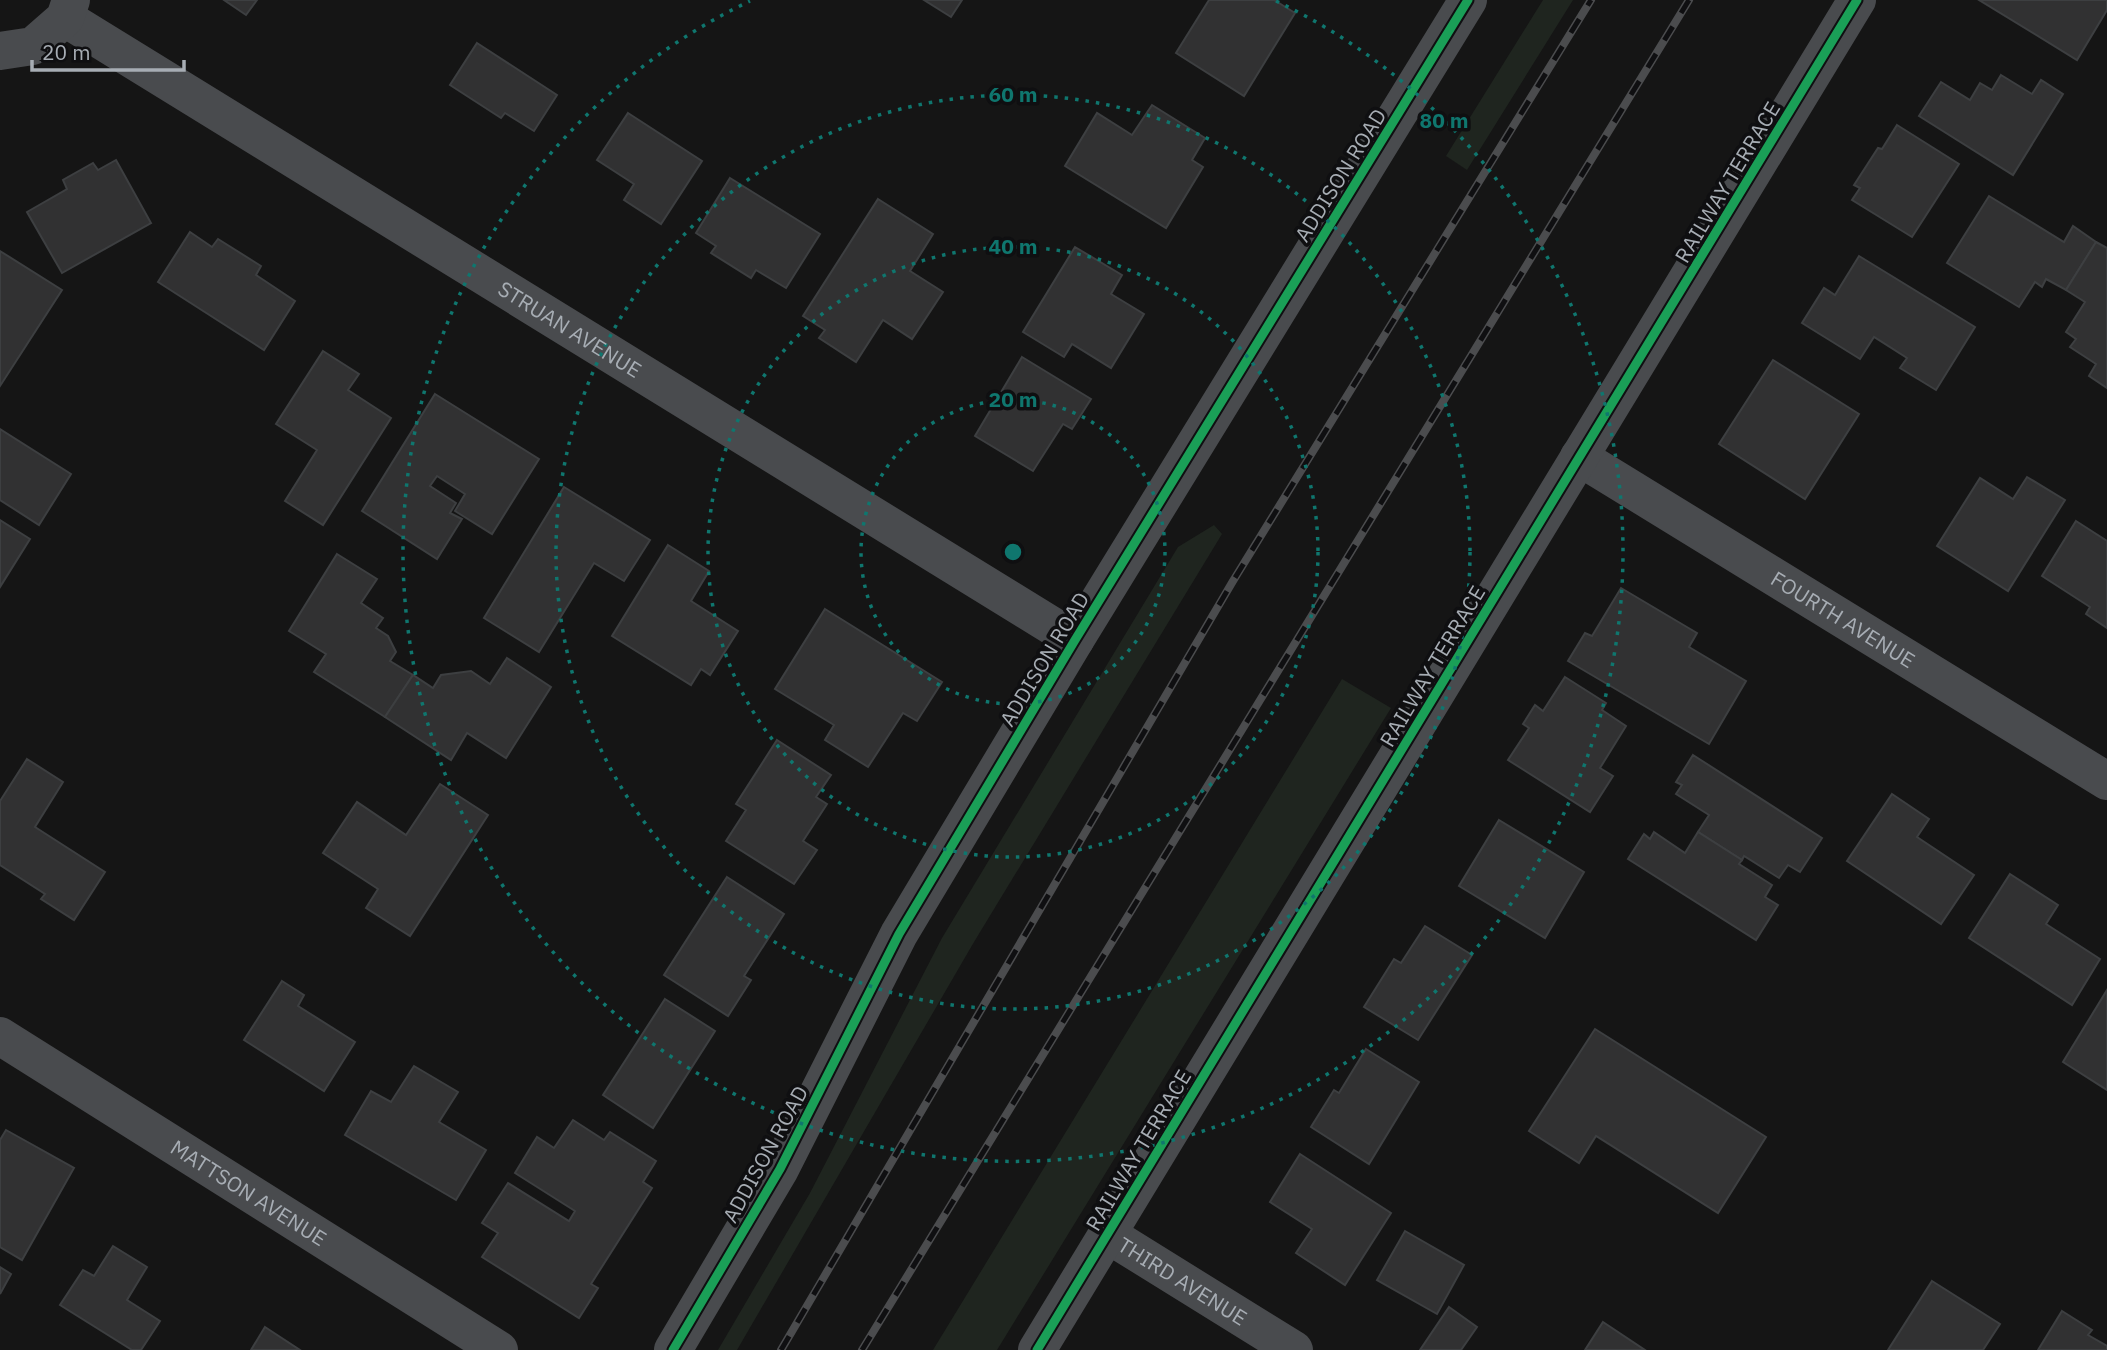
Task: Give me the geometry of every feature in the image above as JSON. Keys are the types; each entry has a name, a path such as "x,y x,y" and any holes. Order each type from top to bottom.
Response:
{"street":[{"name":"ADDISON ROAD","path":"673,1350 780,1169 899,934 1075,640 1468,0"},
{"name":"RAILWAY TERRACE","path":"1037,1350 1857,0"},
{"name":"STRUAN AVENUE","path":"68,9 1075,640"},
{"path":"0,51 33,46 68,9"},
{"name":"FOURTH AVENUE","path":"1579,457 2107,781"},
{"name":"MATTSON AVENUE","path":"0,1036 499,1350"},
{"name":"THIRD AVENUE","path":"1107,1234 1294,1350"}],"shaded area":[{"path":"1543,0 1573,0 1467,170 1446,156"},
{"path":"1214,525 1222,534 974,942 737,1350 718,1350 810,1193 942,938 1178,547"},
{"path":"1342,679 1391,708 997,1350 933,1350"}],"building":[{"path":"224,0 257,0 246,15"},
{"path":"924,0 962,0 951,17"},
{"path":"1209,0 1274,0 1295,13 1244,96 1176,53"},
{"path":"1979,0 2107,0 2107,10 2077,60"},
{"path":"477,43 557,95 534,131 505,113 501,118 450,85"},
{"path":"2001,75 2032,94 2041,80 2063,94 2013,175 1919,116 1941,82 1970,100 1980,83 1992,90"},
{"path":"1152,105 1205,138 1192,160 1203,167 1166,228 1065,166 1097,113 1132,135"},
{"path":"628,113 702,161 661,224 624,200 634,184 597,160"},
{"path":"1897,125 1959,164 1912,237 1852,200 1860,188 1854,185"},
{"path":"116,160 151,223 62,273 27,212 67,189 63,180 93,163 98,170"},
{"path":"730,178 820,234 786,288 756,270 751,278 711,253 716,246 696,233"},
{"path":"1989,196 2064,242 2073,226 2096,242 2066,290 2046,279 2042,287 2035,282 2019,307 1947,263"},
{"path":"878,199 933,234 910,271 943,292 912,339 883,320 856,362 819,338 825,330 803,316"},
{"path":"190,232 212,247 218,239 261,266 256,275 295,301 264,350 158,282"},
{"path":"2096,242 2107,248 2107,388 2089,376 2096,364 2070,347 2076,339 2066,332 2085,302 2066,290"},
{"path":"1075,247 1122,275 1111,294 1144,314 1111,368 1072,344 1064,357 1023,332"},
{"path":"0,251 62,290 0,386"},
{"path":"1859,256 1975,327 1936,390 1900,368 1907,358 1874,337 1860,359 1802,323 1824,288 1835,295"},
{"path":"323,351 359,374 348,390 391,418 323,525 285,501 317,450 276,424"},
{"path":"1022,357 1091,399 1072,429 1063,424 1033,471 975,436"},
{"path":"1773,360 1859,414 1805,499 1719,444"},
{"path":"435,394 539,459 492,534 455,511 465,494 437,476 430,486 456,503 450,513 462,519 437,559 362,511"},
{"path":"0,429 71,474 39,525 0,500"},
{"path":"2027,477 2065,500 2008,591 1937,546 1980,478 2013,499"},
{"path":"564,487 650,540 624,581 594,563 539,652 484,618"},
{"path":"0,520 30,539 0,587"},
{"path":"2076,521 2107,541 2107,628 2086,614 2090,607 2042,576"},
{"path":"668,545 709,571 691,601 738,631 710,675 701,669 691,685 612,636"},
{"path":"337,554 377,579 361,603 383,618 376,628 388,636 396,652 390,661 413,675 385,717 314,672 326,654 289,631"},
{"path":"1621,588 1697,633 1689,647 1746,681 1709,744 1568,661 1585,633 1592,636"},
{"path":"825,609 942,682 917,721 903,713 868,767 825,740 834,725 775,689"},
{"path":"507,658 551,687 506,758 467,733 451,760 385,717 413,675 433,688 441,675 471,671 490,684"},
{"path":"1565,677 1606,703 1602,710 1626,726 1600,768 1613,776 1590,812 1508,760 1529,728 1523,724 1535,705 1543,711"},
{"path":"777,740 831,775 816,797 827,804 803,841 817,850 794,884 726,841 746,810 736,804"},
{"path":"1693,755 1822,838 1800,872 1788,865 1779,878 1744,856 1742,860 1698,832 1709,815 1676,794 1682,785 1676,782"},
{"path":"27,759 63,782 35,827 105,872 74,920 41,899 45,894 0,865 0,801"},
{"path":"440,784 488,815 410,936 366,908 378,889 323,853 357,802 406,835"},
{"path":"1892,794 1929,819 1917,837 1974,875 1941,924 1847,861"},
{"path":"1499,820 1584,872 1545,938 1459,886"},
{"path":"1654,832 1685,853 1698,832 1742,860 1739,864 1772,885 1765,897 1778,905 1756,940 1628,859 1644,834 1650,839"},
{"path":"2010,874 2058,905 2046,924 2100,959 2072,1005 1969,938"},
{"path":"727,877 784,914 744,976 751,980 728,1016 664,975"},
{"path":"1425,926 1472,955 1418,1040 1364,1007 1394,959 1401,963"},
{"path":"282,981 304,995 298,1006 355,1042 324,1091 244,1040"},
{"path":"2107,990 2107,1090 2063,1062"},
{"path":"665,999 715,1031 653,1128 603,1095"},
{"path":"1595,1029 1766,1137 1718,1213 1596,1136 1579,1163 1529,1131"},
{"path":"1366,1049 1419,1082 1369,1164 1311,1127 1334,1090 1339,1093"},
{"path":"414,1066 458,1092 439,1122 486,1150 456,1200 345,1135 371,1091 391,1102"},
{"path":"573,1120 604,1140 610,1132 656,1161 643,1182 652,1188 591,1284 598,1288 579,1318 482,1257 498,1233 482,1223 508,1183 569,1221 575,1211 515,1173 537,1137 554,1148"},
{"path":"6,1130 74,1168 22,1260 0,1247 0,1140"},
{"path":"1300,1154 1391,1213 1345,1285 1296,1253 1312,1229 1270,1202"},
{"path":"1405,1231 1464,1265 1437,1314 1377,1280"},
{"path":"113,1246 147,1267 127,1300 160,1321 141,1350 132,1350 60,1305 83,1270 94,1276"},
{"path":"0,1267 11,1274 0,1294"},
{"path":"1932,1281 2000,1324 1983,1350 1888,1350"},
{"path":"1449,1307 1477,1327 1461,1350 1420,1350"},
{"path":"2062,1311 2092,1330 2088,1335 2107,1346 2107,1350 2038,1350"},
{"path":"1603,1322 1645,1350 1585,1350"},
{"path":"265,1327 300,1350 251,1350"}],"railway":[{"path":"781,1350 1233,581 1591,0"},
{"path":"862,1350 1689,0"}],"cycle path":[{"path":"673,1350 780,1169 899,934 1075,640 1468,0"},
{"path":"1037,1350 1857,0"}]}
